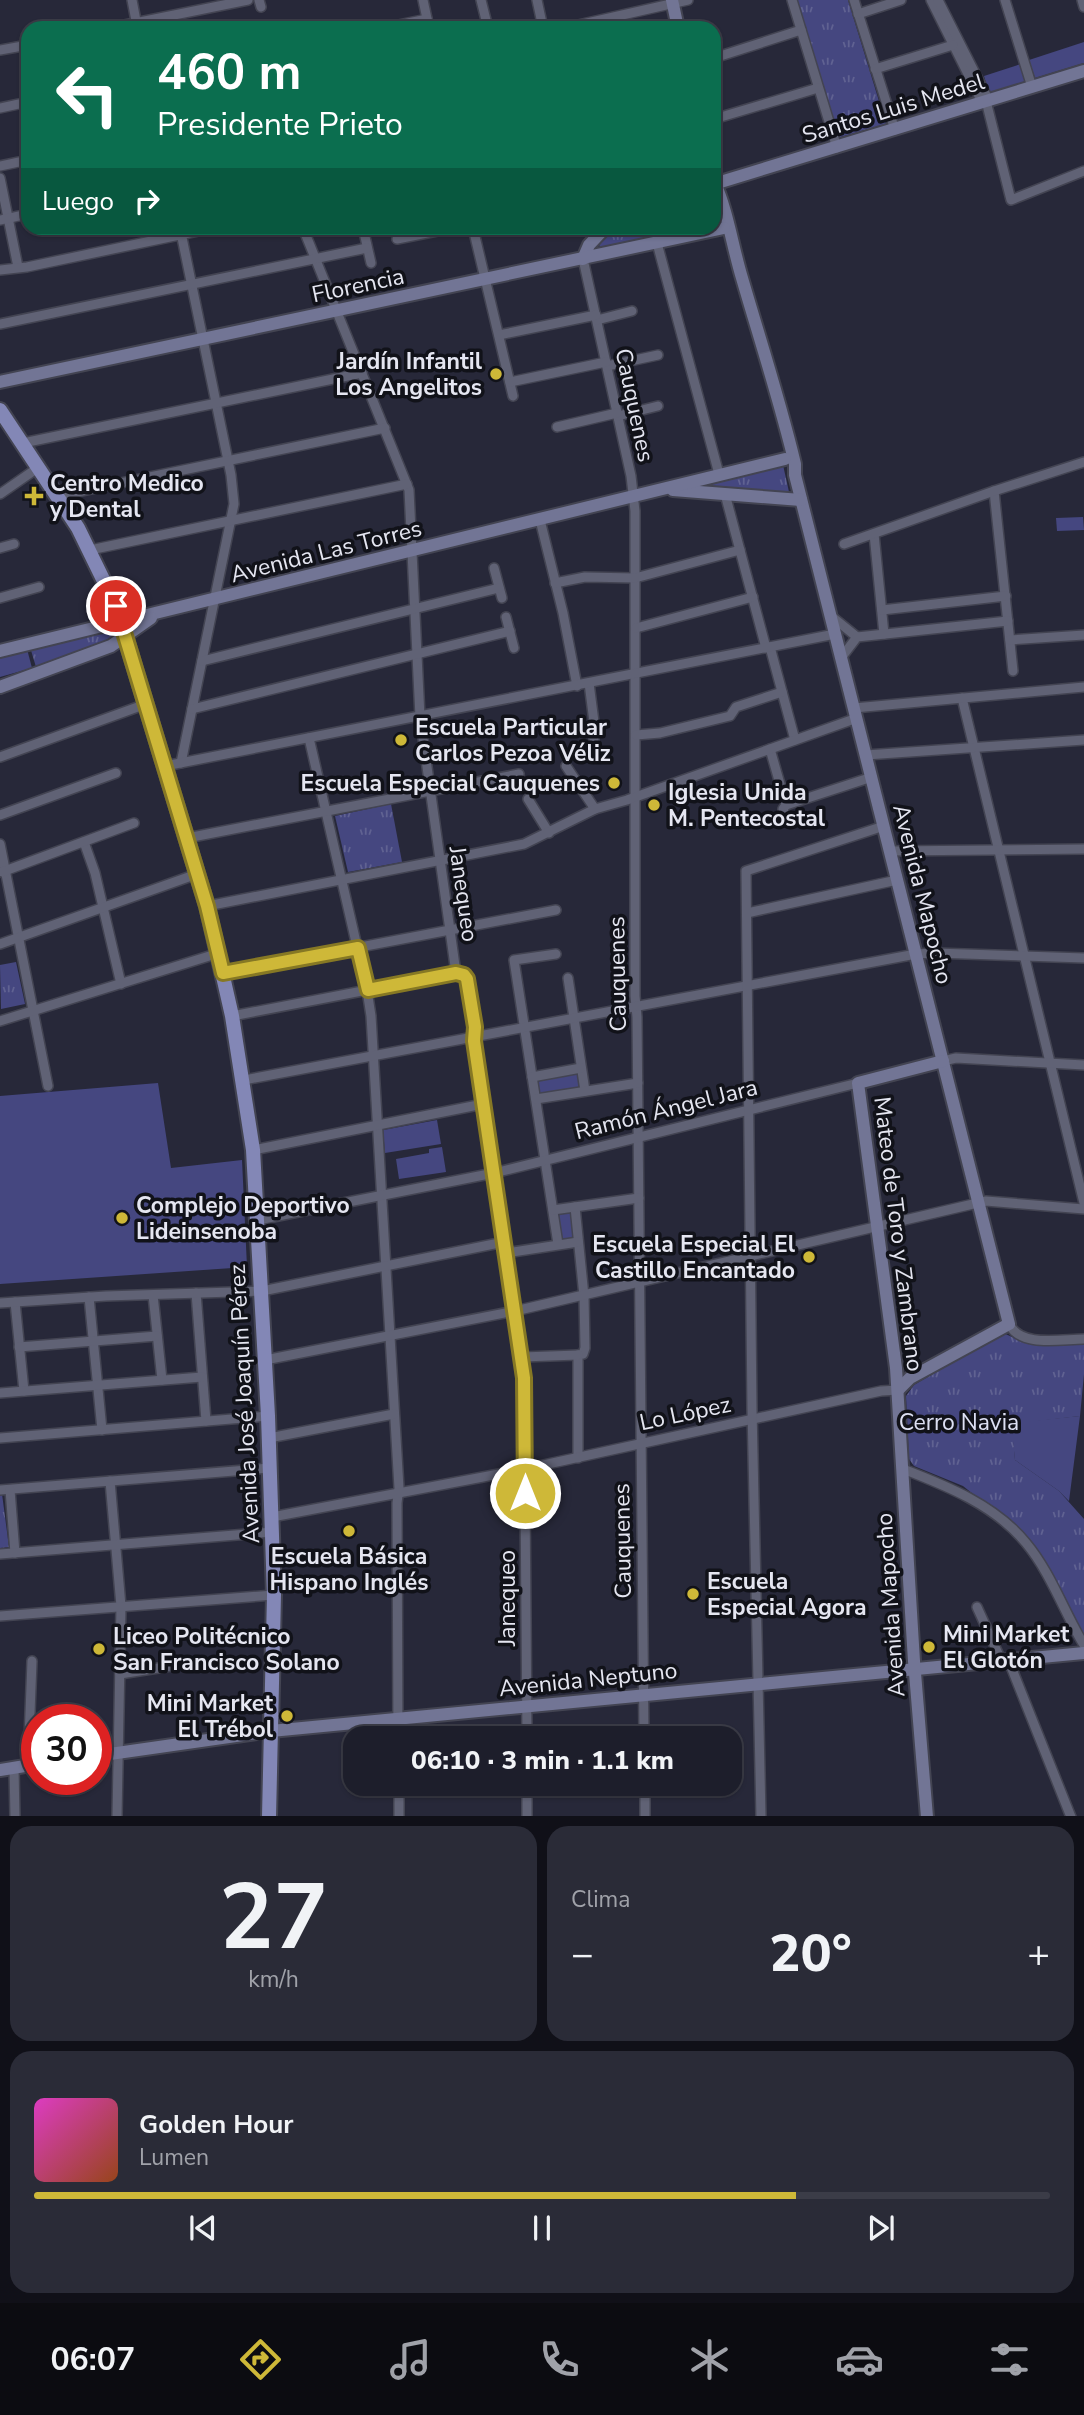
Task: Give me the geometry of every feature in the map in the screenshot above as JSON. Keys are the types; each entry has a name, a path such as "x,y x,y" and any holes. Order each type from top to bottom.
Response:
{"main road":[{"path":"672,2 676,21"},
{"name":"Santos Luis Medel","path":"721,181 1084,71"},
{"name":"Avenida Mapocho","path":"721,192 726,224 794,461 801,500 1009,1324"},
{"name":"Florencia","path":"721,225 726,224"},
{"path":"583,259 597,235"},
{"name":"Florencia","path":"0,382 686,235"},
{"name":"Avenida Mapocho","path":"768,370 768,388 785,459 795,475"},
{"name":"Avenida José Joaquín Pérez","path":"0,410 6,431 23,443 90,550 124,629 207,906 232,1016 253,1150 268,1416 274,1595 270,1816"},
{"name":"Avenida Las Torres","path":"0,651 124,629 165,610 785,459"},
{"name":"Avenida Las Torres","path":"662,489 801,500"},
{"path":"0,687 111,646 124,629"},
{"name":"Ramón Ángel Jara","path":"858,1083 943,1061"},
{"name":"Mateo de Toro y Zambrano","path":"858,1083 898,1390"},
{"path":"898,1390 910,1378 1009,1324"},
{"path":"896,1368 910,1378"},
{"name":"Avenida Mapocho","path":"898,1390 927,1816"},
{"name":"Avenida Neptuno","path":"112,1754 271,1731 1084,1653"},
{"path":"0,1770 21,1767"}],"street":[{"path":"132,0 136,21"},
{"path":"155,21 248,0"},
{"path":"423,0 427,21"},
{"path":"481,0 486,21"},
{"path":"537,0 542,21"},
{"path":"594,21 688,0"},
{"path":"792,0 837,148"},
{"path":"854,0 895,130"},
{"path":"858,14 901,0"},
{"path":"930,0 979,96 987,101"},
{"path":"939,0 987,101 1011,200 1084,171"},
{"path":"1005,0 1032,87"},
{"path":"1082,0 1084,7"},
{"path":"721,56 801,30"},
{"path":"876,69 953,45"},
{"path":"0,50 21,46"},
{"path":"721,117 818,88"},
{"path":"0,108 21,104"},
{"path":"0,166 21,162"},
{"path":"0,178 4,219 18,267"},
{"path":"0,270 27,267 163,235"},
{"path":"181,235 234,496 232,521 181,762"},
{"name":"Janequeo","path":"306,235 407,484 410,501 420,717 456,973 467,979 475,1027 483,1104 522,1357 525,1390 527,1726"},
{"path":"365,235 371,263"},
{"path":"397,239 417,235"},
{"path":"474,235 513,396"},
{"path":"657,243 719,474"},
{"path":"0,324 368,248"},
{"name":"Cauquenes","path":"583,259 634,496 636,1006 644,1726"},
{"path":"499,335 632,311"},
{"path":"510,382 657,355"},
{"path":"23,443 362,373"},
{"path":"558,427 658,406"},
{"path":"58,496 385,428"},
{"path":"844,544 1084,462"},
{"path":"0,494 38,467"},
{"path":"90,550 407,484"},
{"path":"994,491 1013,671"},
{"path":"726,495 795,740"},
{"path":"540,520 577,686"},
{"path":"874,534 884,634"},
{"path":"0,548 14,544"},
{"path":"555,583 590,576 635,578 740,550"},
{"path":"202,661 415,608 500,593 495,568"},
{"path":"0,598 39,587"},
{"path":"882,610 1006,596"},
{"path":"636,628 753,597"},
{"path":"831,616 857,637 1008,621"},
{"path":"506,617 514,648"},
{"path":"192,709 510,631"},
{"path":"165,766 835,634"},
{"path":"1010,640 1084,635"},
{"path":"841,658 857,637"},
{"path":"589,683 594,743"},
{"path":"207,906 524,844 595,809 795,740 855,713 962,698 1084,687"},
{"path":"636,735 660,733 730,716 736,707 782,692"},
{"path":"962,698 1084,1203"},
{"path":"0,757 146,704"},
{"path":"309,738 368,990 398,1494 398,1726"},
{"path":"866,755 1084,740"},
{"path":"770,749 786,805"},
{"path":"566,766 595,809"},
{"path":"0,815 116,773"},
{"path":"187,838 519,774"},
{"path":"786,820 783,809 786,805 872,778"},
{"path":"528,799 549,833"},
{"path":"3,871 134,823"},
{"path":"761,1816 753,1420 747,872 884,826"},
{"path":"84,842 95,873 121,984"},
{"path":"0,844 3,871 19,937 48,1086"},
{"path":"890,850 1084,849"},
{"path":"0,944 197,874"},
{"path":"747,914 897,880"},
{"path":"223,973 556,910"},
{"path":"0,1021 219,953"},
{"path":"556,954 514,960 558,1244"},
{"path":"244,1080 916,954 1084,958"},
{"path":"232,1016 456,973"},
{"path":"568,978 585,1091"},
{"name":"Ramón Ángel Jara","path":"943,1061 956,1058 1084,1065"},
{"path":"532,1077 581,1068"},
{"path":"536,1099 638,1083"},
{"name":"Ramón Ángel Jara","path":"258,1220 494,1173 858,1083"},
{"path":"253,1150 483,1104"},
{"path":"553,1210 639,1198"},
{"path":"265,1360 584,1296 978,1203 996,1201 1084,1209"},
{"path":"522,1357 579,1355 584,1351 584,1296 575,1207"},
{"path":"0,1303 262,1291 504,1242"},
{"path":"506,1253 578,1242"},
{"path":"196,1293 206,1421"},
{"path":"153,1295 162,1380"},
{"path":"89,1297 102,1430"},
{"path":"15,1302 24,1391"},
{"path":"1009,1324 1016,1334 1029,1339 1084,1339"},
{"path":"19,1347 157,1336"},
{"path":"578,1458 579,1355"},
{"path":"0,1393 202,1377"},
{"name":"Lo López","path":"0,1554 116,1545 273,1525 398,1494 578,1458 881,1391 898,1390"},
{"path":"269,1438 394,1414"},
{"path":"0,1438 268,1416"},
{"path":"15,1553 5,1490 270,1468"},
{"path":"903,1469 967,1497 1020,1536 1044,1570 1084,1645"},
{"path":"110,1481 121,1606 117,1816"},
{"path":"0,1616 274,1595"},
{"path":"977,1608 1005,1659 1071,1816"},
{"path":"32,1661 32,1704"},
{"path":"120,1674 190,1664"},
{"path":"14,1768 15,1816"},
{"path":"399,1796 399,1816"},
{"path":"527,1796 527,1816"},
{"path":"645,1796 645,1816"}],"green space":[{"path":"796,0 848,0 886,124 837,138"},
{"path":"1084,42 1084,63 1035,78 1029,60"},
{"path":"1021,64 1026,81 989,93 984,76"},
{"path":"606,235 671,235 600,249 599,243"},
{"path":"783,465 789,492 687,487"},
{"path":"1083,517 1084,530 1057,531 1056,518"},
{"path":"110,628 115,631 116,637 109,641 36,667 30,647"},
{"path":"27,649 32,668 0,677 0,656"},
{"path":"391,804 402,862 348,872 335,816"},
{"path":"16,962 25,1004 1,1009 0,965"},
{"path":"578,1073 581,1088 540,1095 537,1080"},
{"name":"Complejo Deportivo Lideinsenoba","path":"158,1083 171,1168 242,1160 247,1267 0,1284 0,1096"},
{"path":"437,1120 441,1144 385,1153 383,1130"},
{"path":"442,1147 446,1172 399,1179 396,1159 429,1153 429,1149"},
{"path":"572,1211 575,1240 561,1242 557,1214"},
{"name":"Cerro Navia","path":"1003,1333 1026,1343 1084,1344 1080,1416 1012,1424 1015,1460 1059,1491 1084,1519 1084,1641 1065,1597 1027,1537 963,1486 914,1466 909,1459 906,1396 914,1385"},
{"path":"1080,1416 1069,1501 1015,1460 1011,1423"},
{"path":"0,1494 9,1547 0,1548"}],"place":[{"name":"Jardín Infantil Los Angelitos","path":"496,374"},
{"name":"Centro Medico y Dental","path":"34,496"},
{"name":"Escuela Particular Carlos Pezoa Véliz","path":"401,740"},
{"name":"Escuela Especial Cauquenes","path":"614,783"},
{"name":"Iglesia Unida M. Pentecostal","path":"654,805"},
{"name":"Complejo Deportivo Lideinsenoba","path":"122,1218"},
{"name":"Escuela Especial El Castillo Encantado","path":"809,1257"},
{"name":"Escuela Básica Hispano Inglés","path":"349,1531"},
{"name":"Escuela Especial Agora","path":"693,1594"},
{"name":"Mini Market El Glotón","path":"929,1647"},
{"name":"Liceo Politécnico San Francisco Solano","path":"99,1649"},
{"name":"Mini Market El Trébol","path":"287,1716"}],"route":[{"path":"116,606 207,906 223,973 358,948 368,990 456,973 467,979 524,1378 525,1493"}]}
